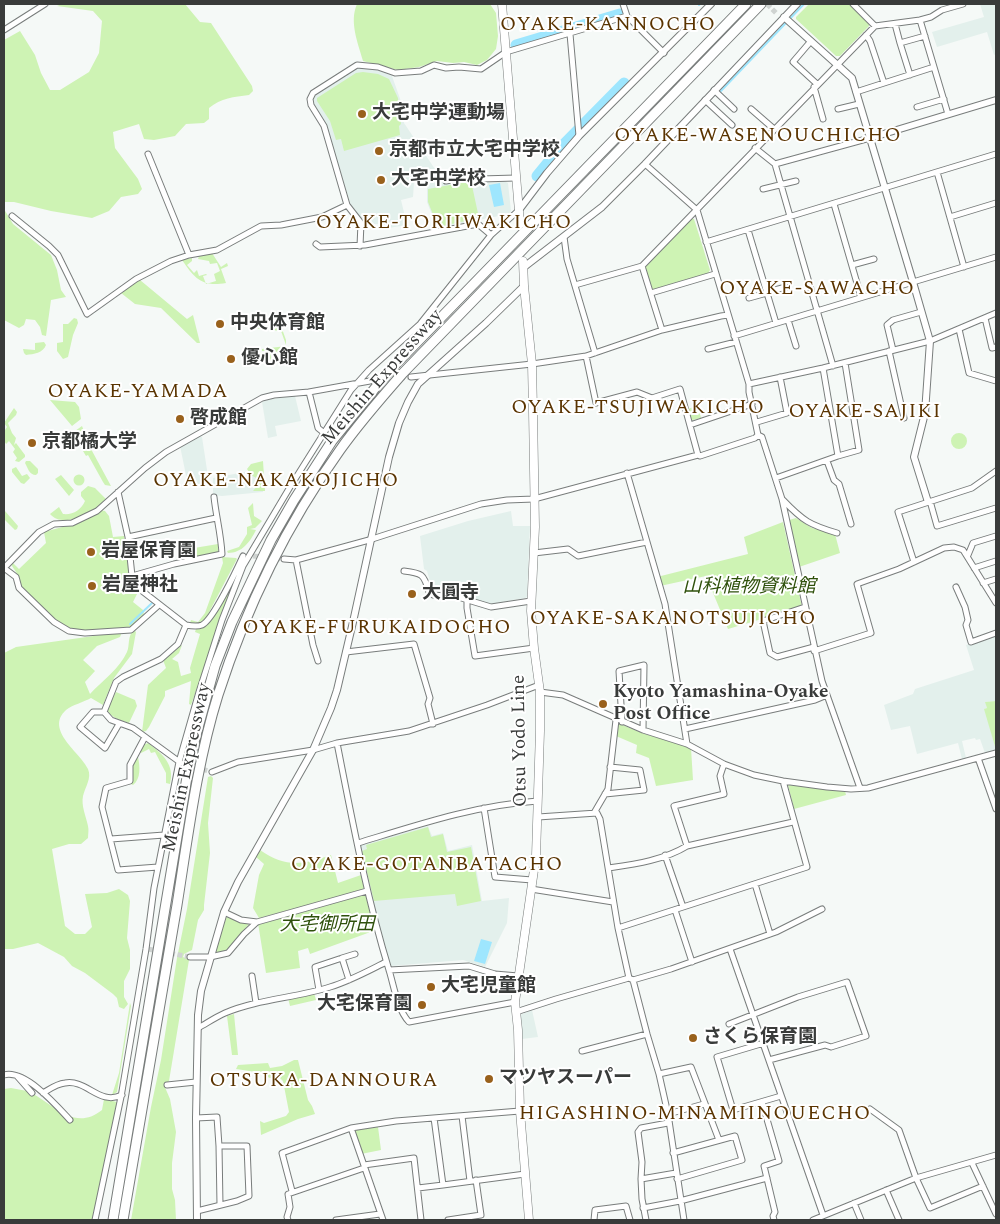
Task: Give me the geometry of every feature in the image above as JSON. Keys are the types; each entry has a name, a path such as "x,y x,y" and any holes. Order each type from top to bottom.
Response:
{"highway":[{"name":"Meishin Expressway","path":"112,1220 191,753 218,658 250,581 271,540 294,500 332,442 374,387 746,4"},
{"name":"Meishin Expressway","path":"123,1220 193,805 210,729 218,695 277,553 304,504 341,448 403,373 761,4"}],"main road":[{"path":"502,4 520,224"},
{"name":"Otsu Yodo Line","path":"523,264 532,364 534,499 532,601 534,648 539,689 538,817 531,889 515,1002 520,1111 529,1220"}],"street":[{"path":"4,30 46,4"},
{"path":"623,4 627,16 664,53"},
{"path":"118,492 128,537 132,576 137,588 186,625 202,625 208,620 323,432 357,383 420,324 491,235 519,210 547,173 618,93 664,53 711,4"},
{"path":"523,264 564,237 602,207 705,100 780,15 797,4"},
{"path":"853,4 875,26"},
{"path":"576,285 642,266 875,26 920,20 931,17 941,7 963,4"},
{"path":"780,15 852,78 930,341 924,413 914,457 937,526 996,508"},
{"path":"360,246 361,223 347,205 324,126 311,105 310,99 313,93 357,65 378,67 395,73 421,70 434,65 446,68 459,66 476,70 485,67 506,52 627,16"},
{"path":"920,20 948,114"},
{"path":"895,24 910,75"},
{"path":"570,34 579,136"},
{"path":"866,35 870,41 884,83"},
{"path":"900,43 925,36"},
{"path":"811,41 794,62 816,86 823,119"},
{"path":"856,92 934,67"},
{"path":"714,90 734,109"},
{"path":"918,107 944,99"},
{"path":"705,100 732,125"},
{"path":"775,164 996,100"},
{"path":"838,109 859,104"},
{"path":"751,108 774,129"},
{"path":"755,148 775,164 833,366"},
{"path":"148,154 189,255"},
{"path":"706,242 996,154"},
{"path":"645,164 697,210 750,384 749,392 757,422 758,435 762,438 782,499 822,681 860,788"},
{"path":"937,172 964,267"},
{"path":"446,181 475,176 480,179 516,178"},
{"path":"763,189 796,180"},
{"path":"950,217 996,203"},
{"path":"834,204 861,297"},
{"path":"12,216 49,246 58,256 87,314 136,279 172,261 189,255 216,250 260,226 281,225 322,217 347,205"},
{"path":"316,244 320,247 360,246 478,224 491,235"},
{"path":"748,230 776,323"},
{"path":"564,237 567,259 595,354"},
{"path":"708,349 776,323 996,257"},
{"path":"852,265 874,259"},
{"path":"642,266 662,330"},
{"path":"651,293 715,274"},
{"path":"197,1220 196,1082 201,991 224,912 243,873 313,750 337,690 388,457 399,423 418,384 524,286"},
{"path":"749,298 786,287"},
{"path":"904,418 887,325 894,320 921,312"},
{"path":"750,384 833,366 930,341 996,314"},
{"path":"411,377 532,364 586,356 662,330 728,315"},
{"path":"985,318 992,348 996,347"},
{"path":"788,320 796,346"},
{"path":"959,329 969,373 996,381"},
{"path":"586,356 596,403 637,392 652,398 680,389 698,455"},
{"path":"776,478 859,450 844,363"},
{"path":"823,368 838,456"},
{"path":"757,422 787,413 780,377"},
{"path":"159,605 131,630 87,633 69,631 54,622 18,588 16,577 4,568 39,532 54,524 72,523 97,511 166,452 262,398 370,381"},
{"path":"309,392 318,428 323,432"},
{"path":"690,425 752,404"},
{"path":"284,559 296,560 370,540 481,504 507,500 534,499 627,473 700,456 755,438 758,435"},
{"path":"827,461 834,480 839,484 851,524"},
{"path":"914,562 898,512 972,488 996,471"},
{"path":"627,473 665,604 688,744"},
{"path":"132,576 174,564 222,554 214,497"},
{"path":"782,499 798,515 813,526 837,533"},
{"path":"128,537 216,518"},
{"path":"968,556 973,543 996,536"},
{"path":"534,553 568,549 578,556 647,542"},
{"path":"805,607 763,621 770,653 777,656 814,649 871,634 857,584 899,569 944,548 954,547 963,550 996,603"},
{"path":"95,1220 122,1094 147,949 158,867 180,763 199,692 222,620 246,556"},
{"path":"296,560 318,662"},
{"path":"974,568 996,561"},
{"path":"404,571 418,572 425,578 428,592 433,595 458,597 491,607 532,601"},
{"path":"983,583 996,579"},
{"path":"956,587 965,607 968,620 966,625 971,642 996,633"},
{"path":"467,600 476,656 534,648"},
{"path":"104,712 116,682 161,659 178,644 186,625"},
{"path":"346,652 414,644 430,698 428,704 433,724"},
{"path":"594,813 608,789 610,767 619,721 619,671 644,665 642,730"},
{"path":"212,772 238,762 313,750 337,743 408,731 539,689 563,695 642,730 688,744 724,764 754,775 783,782 835,788 868,788 996,753"},
{"path":"685,729 815,700 827,695"},
{"path":"119,724 105,748 80,727 93,712 104,712 111,720 133,728 180,763"},
{"path":"145,737 130,764 130,781 106,788 102,807 118,870 158,867"},
{"path":"337,743 368,891 386,962 405,1018 409,1022 515,1002"},
{"path":"978,758 996,809"},
{"path":"687,846 674,806 724,794 720,776 724,764"},
{"path":"605,794 644,790 640,770 610,767"},
{"path":"618,928 807,867 783,782"},
{"path":"358,843 484,808 538,801"},
{"path":"484,808 495,877 532,880"},
{"path":"538,817 597,813 600,819 618,928 659,1074 668,1114 684,1220"},
{"path":"609,868 634,864 676,852 687,846 793,822"},
{"path":"110,839 164,835"},
{"path":"665,855 683,907"},
{"path":"755,884 770,934"},
{"path":"531,889 613,902"},
{"path":"224,912 241,920 257,922 368,891"},
{"path":"516,1012 556,998 692,962 770,934 822,909"},
{"path":"675,910 692,962"},
{"path":"190,957 210,957 228,953 257,922"},
{"path":"730,948 823,1216"},
{"path":"319,990 315,967 355,954"},
{"path":"342,958 349,980"},
{"path":"198,1028 224,1013 256,1003 319,990 349,980 386,962"},
{"path":"389,970 469,966 495,974 518,976"},
{"path":"252,976 256,1003"},
{"path":"729,1024 798,996 847,982 866,1036 770,1060"},
{"path":"582,1051 647,1034"},
{"path":"764,1043 717,1057 733,1110 782,1096"},
{"path":"659,1074 691,1067 718,1140"},
{"path":"4,1075 8,1074 26,1079 70,1120"},
{"path":"17,1076 32,1093"},
{"path":"43,1093 56,1085 70,1082 85,1086 97,1094 110,1098 122,1094"},
{"path":"167,1085 196,1082"},
{"path":"762,1102 779,1161 764,1166 775,1212 774,1220"},
{"path":"668,1114 704,1104"},
{"path":"870,1109 899,1130 916,1178 930,1208 983,1186"},
{"path":"292,1191 282,1154 351,1128 396,1121 520,1111"},
{"path":"448,1220 481,1214 462,1116"},
{"path":"196,1118 218,1117 220,1205"},
{"path":"434,1118 443,1185"},
{"path":"646,1220 643,1208 642,1162 638,1132 641,1128 668,1123"},
{"path":"351,1128 383,1220"},
{"path":"641,1179 676,1176 742,1160 735,1136 673,1153"},
{"path":"197,1211 249,1196 247,1146 219,1146"},
{"path":"812,1220 916,1178 996,1156"},
{"path":"288,1220 290,1207 288,1194 292,1191 364,1167 414,1158 421,1220"},
{"path":"972,1163 996,1214"},
{"path":"418,1188 525,1174"},
{"path":"643,1208 680,1201 767,1178"},
{"path":"886,1190 899,1220"},
{"path":"854,1203 861,1220"},
{"path":"594,1220 595,1210 626,1206 630,1220"},
{"path":"336,1220 380,1214"}],"shaded area":[{"path":"980,4 996,4 996,54 994,55 987,32 937,47 932,32 984,17"},
{"name":"京都市立大宅中学校","path":"363,67 381,71 392,76 404,110 404,123 445,184 475,179 479,181 502,180 508,183 511,211 509,214 437,228 427,202 427,181 414,183 413,197 401,200 407,225 382,229 380,224 365,224 350,203 326,123 313,102 313,97 358,68"},
{"path":"295,396 301,421 275,426 277,436 268,438 262,402"},
{"path":"200,436 202,437 209,483 188,485 180,446"},
{"path":"260,469 263,492 222,496 213,495 213,478"},
{"path":"511,511 513,526 530,526 527,597 491,604 432,589 427,571 424,569 420,536 468,521"},
{"path":"996,635 996,701 986,702 987,708 985,709 996,750 985,753 980,739 976,740 975,738 962,741 966,758 962,759 958,743 917,754 910,726 891,730 884,705 913,694 915,689 974,670 966,645"},
{"path":"428,826 432,836 443,833 448,851 472,845 482,901 509,898 507,923 485,967 463,960 391,966 389,963 359,848 360,845"},
{"path":"532,1010 538,1037 522,1039 520,1015"}],"green space":[{"path":"62,4 185,4 200,22 211,23 252,86 253,91 249,95 228,98 218,102 209,108 209,119 204,123 186,124 175,136 154,140 144,139 139,124 113,132 115,148 138,179 142,189 138,194 121,197 109,211 92,218 14,202 4,202 4,40 20,31 35,55 41,73 50,90 60,90 89,72 99,53 102,21 93,11 57,6"},
{"path":"357,4 490,4 496,13 498,36 496,49 487,60 477,65 464,62 437,61 419,67 398,70 363,61 354,25"},
{"path":"809,4 850,4 869,23 869,26 840,56 836,56 796,19"},
{"name":"大宅中学運動場","path":"356,73 378,74 389,79 398,98 401,124 399,126 400,135 344,151 341,139 336,140 330,121 317,98"},
{"path":"471,181 479,218 438,227 428,202 428,189"},
{"path":"4,209 13,224 51,255 57,270 61,290 66,297 51,300 46,336 42,335 40,327 35,320 26,319 24,325 19,328 4,320"},
{"path":"691,219 694,219 710,270 707,275 654,291 651,289 645,266"},
{"path":"212,253 221,267 227,263 228,266 221,269 226,283 208,283 216,281 214,274 220,271 217,263 210,264 209,261 198,259 199,256"},
{"path":"192,258 192,261 187,265 194,273 197,270 199,276 207,275 203,276 205,283 195,277 182,260"},
{"path":"140,280 187,319 193,315 200,343 197,343 161,308 135,304 121,293"},
{"path":"74,318 77,319 78,323 68,357 63,359 57,351 57,343 63,342 63,324 68,324"},
{"path":"264,320 265,326 281,326 286,345 281,331 252,328 250,321"},
{"path":"44,342 45,348 35,354 26,355 24,353 23,349 35,350 35,343"},
{"path":"286,346 287,352 270,353 273,365 267,351 262,351 262,349"},
{"path":"50,400 75,402 79,407 81,419 72,426"},
{"path":"698,406 701,418 690,419 687,409"},
{"path":"14,408 17,412 16,415 8,423 16,438 14,445 16,443 25,455 19,462 15,461 17,458 13,452 15,449 9,441 6,444 4,437 7,427 4,423"},
{"path":"82,426 91,449 111,486 105,485 88,455 86,456 80,446 85,442 75,431"},
{"path":"959,433 965,435 967,441 965,447 959,449 953,447 951,441 953,435"},
{"path":"30,461 38,469 36,475 29,471 25,463"},
{"path":"263,461 265,491 253,491 259,484 258,479 251,475 247,469 251,464"},
{"path":"16,467 22,476 27,474 30,478 24,484 12,472 12,469"},
{"path":"79,474 85,480 79,486 73,480"},
{"path":"61,475 74,490 69,496 55,479"},
{"path":"88,486 95,488 106,501 87,514 71,520 56,518 50,514 59,507 63,514 70,514 79,509 85,501 81,496 81,492"},
{"path":"4,503 5,511 18,526 15,530 4,519"},
{"path":"253,503 254,516 262,521 255,528 250,529 256,530 245,546 233,553 228,553 227,551 239,547 247,534 247,527 252,525 248,508"},
{"path":"101,510 105,511 109,516 113,537 124,536 130,577 138,592 133,602 144,613 135,624 126,628 92,631 68,628 29,596 11,564 13,563 19,569 46,543 44,532 77,523"},
{"path":"796,518 812,528 835,534 840,553 799,567 789,520"},
{"name":"山科植物資料館","path":"783,522 802,607 728,629 706,576 660,586 657,577 748,554 744,537"},
{"path":"218,544 218,552 183,560 182,550"},
{"path":"222,557 237,559 205,620 196,624 190,623 191,620 198,622 205,613 223,563"},
{"path":"229,590 231,592 191,705 189,704 191,681 165,691 165,696 149,727 146,731 142,732 148,685 166,668 163,660 182,645 179,653 172,659 178,662 181,676 191,673 190,668 200,634 195,632 196,629 207,625"},
{"path":"134,630 136,632 132,654 114,678 103,705 91,698 69,708 60,718 61,733 89,772 83,800 88,838 81,844 69,844 52,849 65,926 75,934 85,934 92,927 85,894 107,893 119,889 128,895 130,901 127,938 130,950 130,969 124,981 124,997 128,1004 124,1009 119,1007 117,998 113,994 85,973 72,966 64,957 38,943 13,949 4,949 4,653 16,647 122,632 120,637 97,646 83,660 95,671 85,682 90,694 124,658 128,649 130,635"},
{"path":"116,692 135,700 137,706 129,723 113,717 108,712 107,709"},
{"path":"996,701 996,750 984,709 987,708 985,702"},
{"path":"620,724 691,748 693,780 656,786 649,758 636,753 637,745 616,736 617,725"},
{"path":"148,743 166,760 171,771 170,784 166,783 166,773 155,752 151,753 149,749 141,753 139,751 141,746"},
{"path":"135,757 138,757 139,772 133,785 131,784 131,765"},
{"path":"211,776 213,778 208,823 210,853 204,910 198,920 192,950 184,954 183,957 189,960 169,1081 164,1085 170,1099 176,1132 172,1163 172,1189 175,1200 176,1220 131,1220 161,1060 208,777"},
{"path":"788,785 841,790 845,791 846,795 794,809"},
{"path":"428,827 431,837 443,834 447,852 471,847 481,901 457,906 455,894 374,901 362,851 367,849 366,845"},
{"name":"大宅御所田","path":"260,850 278,860 294,863 303,863 331,855 338,883 361,875 365,887 361,891 259,918 253,908 259,875 264,864 256,857"},
{"path":"364,894 376,930 310,954 308,948 298,951 300,968 266,973 258,923"},
{"name":"大宅御所田","path":"227,916 249,924 226,952 213,954"},
{"path":"314,993 316,1000 290,1006 288,998"},
{"path":"130,1003 117,1092 112,1095 119,1073"},
{"path":"234,1014 238,1055 232,1055 227,1016"},
{"path":"298,1060 308,1100 315,1114 298,1119 261,1135 260,1121 264,1123 286,1116 289,1112 283,1081 280,1078 270,1078 256,1072 236,1069 238,1065 268,1063 270,1068 282,1066"},
{"path":"11,1088 27,1091 72,1117 92,1116 102,1110 104,1099 117,1102 92,1220 4,1220 4,1089"},
{"path":"378,1127 381,1150 361,1154 354,1131 356,1129"}],"water":[{"path":"500,183 504,205 494,207 489,185"},
{"path":"481,939 492,942 485,964 474,961"}],"waterway":[{"path":"720,92 804,4"},
{"path":"516,45 620,14"},
{"path":"537,176 559,149 624,83"},
{"path":"130,624 152,603"}],"tunnel":[{"path":"767,4 777,14"},
{"path":"370,381 411,377"},
{"path":"253,556 284,559"},
{"path":"188,765 212,772"},
{"path":"148,949 190,957"}],"place":[{"name":"大宅中学運動場","path":"362,114"},
{"name":"京都市立大宅中学校","path":"379,151"},
{"name":"大宅中学校","path":"381,180"},
{"name":"中央体育館","path":"220,324"},
{"name":"優心館","path":"231,359"},
{"name":"啓成館","path":"180,419"},
{"name":"京都橘大学","path":"32,443"},
{"name":"岩屋保育園","path":"91,552"},
{"name":"岩屋神社","path":"92,586"},
{"name":"大圓寺","path":"412,594"},
{"name":"Kyoto Yamashina-Oyake Post Office","path":"603,704"},
{"name":"大宅児童館","path":"431,987"},
{"name":"大宅保育園","path":"422,1005"},
{"name":"さくら保育園","path":"693,1038"},
{"name":"マツヤスーパー","path":"489,1079"}],"district":[{"name":"OYAKE-KANNOCHO","path":"608,26"},
{"name":"OYAKE-WASENOUCHICHO","path":"758,137"},
{"name":"OYAKE-TORIIWAKICHO","path":"444,224"},
{"name":"OYAKE-SAWACHO","path":"817,290"},
{"name":"OYAKE-YAMADA","path":"138,393"},
{"name":"OYAKE-TSUJIWAKICHO","path":"638,409"},
{"name":"OYAKE-SAJIKI","path":"865,413"},
{"name":"OYAKE-NAKAKOJICHO","path":"276,482"},
{"name":"OYAKE-SAKANOTSUJICHO","path":"673,620"},
{"name":"OYAKE-FURUKAIDOCHO","path":"377,629"},
{"name":"OYAKE-GOTANBATACHO","path":"427,866"},
{"name":"OTSUKA-DANNOURA","path":"324,1082"},
{"name":"HIGASHINO-MINAMIINOUECHO","path":"695,1115"}]}
